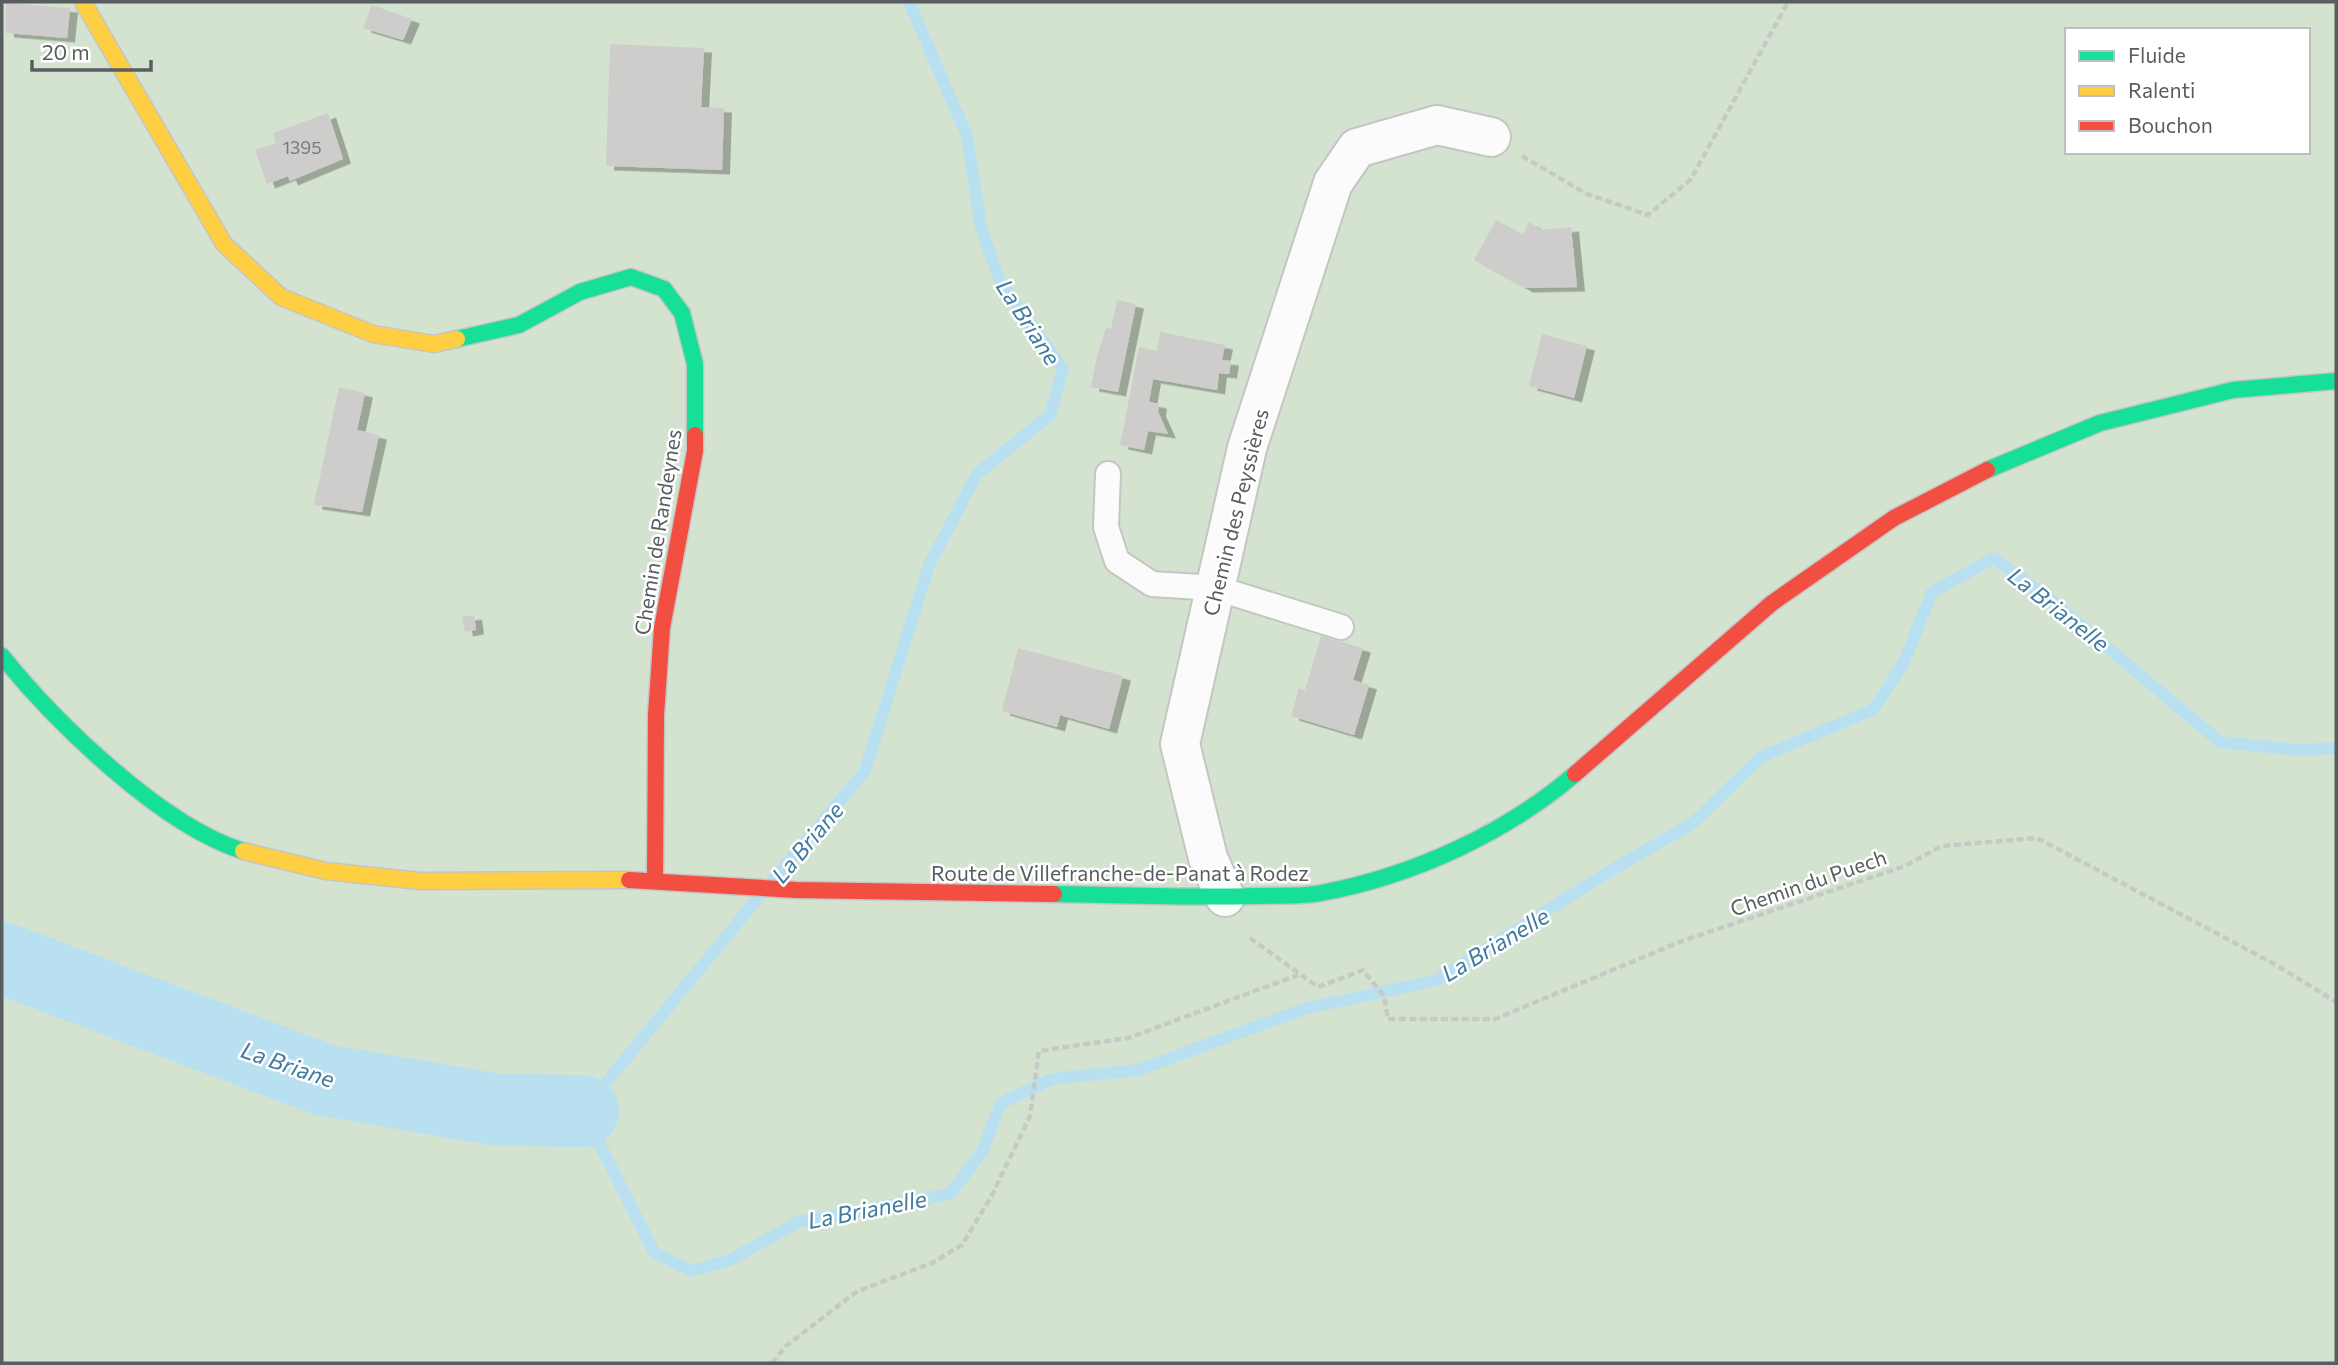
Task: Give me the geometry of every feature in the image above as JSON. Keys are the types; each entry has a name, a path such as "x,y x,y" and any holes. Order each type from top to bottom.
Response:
{"main road":[{"name":"Chemin de Randeynes","path":"83,2 224,244 281,297 373,334 434,344 519,325 580,292 631,277 664,289 682,313 695,364 695,451 662,628 656,715 654,880"},
{"name":"Route de Villefranche-de-Panat à Rodez","path":"2,656 38,701 163,811 239,849 326,871 420,881 654,880 796,890 1226,897 1319,894 1407,871 1484,835 1555,791 1772,603 1894,518 2001,463 2100,423 2233,390 2336,381"}],"street":[{"name":"Chemin des Peyssières","path":"1226,897 1208,858 1180,744 1247,448 1333,183 1357,148 1437,125 1491,137"}],"lane":[{"path":"1108,474 1106,527 1117,561 1152,584 1216,587 1341,627"}],"path":[{"path":"1491,137 1587,194 1648,215 1691,179 1788,2"},
{"name":"Chemin du Puech","path":"1299,974 1318,987 1363,970 1384,996 1388,1019 1495,1019 1682,941 1905,866 1942,846 2037,838 2278,966 2336,1002"},
{"path":"1226,897 1239,929 1299,974"},
{"path":"772,1363 786,1346 856,1292 932,1263 962,1245 991,1197 1030,1115 1040,1051 1128,1038 1299,974"}],"green space":[{"path":"2,2 2336,2 2336,1363 2,1363"}],"building":[{"path":"6,3 70,8 67,38 6,33"},
{"path":"372,5 412,19 403,40 363,28"},
{"path":"610,44 704,48 701,107 724,108 722,170 606,166"},
{"path":"328,113 343,159 290,181 288,176 267,184 255,150 276,143 273,133"},
{"path":"1496,220 1523,235 1529,222 1541,230 1571,227 1577,287 1525,288 1474,260"},
{"path":"1117,300 1136,304 1118,392 1091,387 1097,356 1106,328 1111,329"},
{"path":"1160,332 1225,345 1222,360 1231,361 1229,374 1219,373 1217,390 1153,379 1149,402 1159,404 1158,412 1168,434 1148,431 1144,450 1120,445 1139,347 1157,351"},
{"path":"1542,334 1587,346 1574,398 1529,386"},
{"path":"339,387 365,393 357,430 379,435 362,512 314,505"},
{"path":"474,615 476,630 465,632 462,617"},
{"path":"1321,636 1363,648 1353,680 1369,685 1354,735 1291,716 1299,688 1305,690"},
{"path":"1018,648 1123,676 1109,729 1060,715 1057,727 1002,711"}],"waterway":[{"name":"La Briane","path":"772,881 865,771 929,565 977,474 1050,415 1063,369 1000,281 981,228 967,136 909,2"},
{"name":"La Brianelle","path":"761,894 583,1111 654,1252 691,1271 730,1260 798,1222 950,1194 982,1152 1001,1103 1052,1079 1138,1070 1304,1009 1437,980 1605,874 1693,823 1761,757 1874,709 1904,662 1932,592 1994,558 2056,604 2220,742 2298,750 2336,748"},
{"name":"La Briane","path":"2,958 324,1080 498,1110 583,1111"}],"traffic: fast":[{"path":"457,339 519,325 580,292 631,277 664,289 682,313 695,364 695,435"},
{"path":"1987,470 2100,423 2233,390 2336,381"},
{"path":"2,656 80,740 145,796 212,838 243,851"},
{"path":"1054,894 1207,897 1321,893 1389,876 1456,850 1519,816 1575,774"}],"traffic: slow":[{"path":"83,2 224,244 281,297 373,334 434,344 457,339"},
{"path":"243,851 326,871 420,881 629,880"}],"traffic: jam":[{"path":"655,880 656,715 662,628 695,451 695,435"},
{"path":"1575,774 1772,603 1894,518 1987,470"},
{"path":"629,880 796,890 1054,894"}]}
